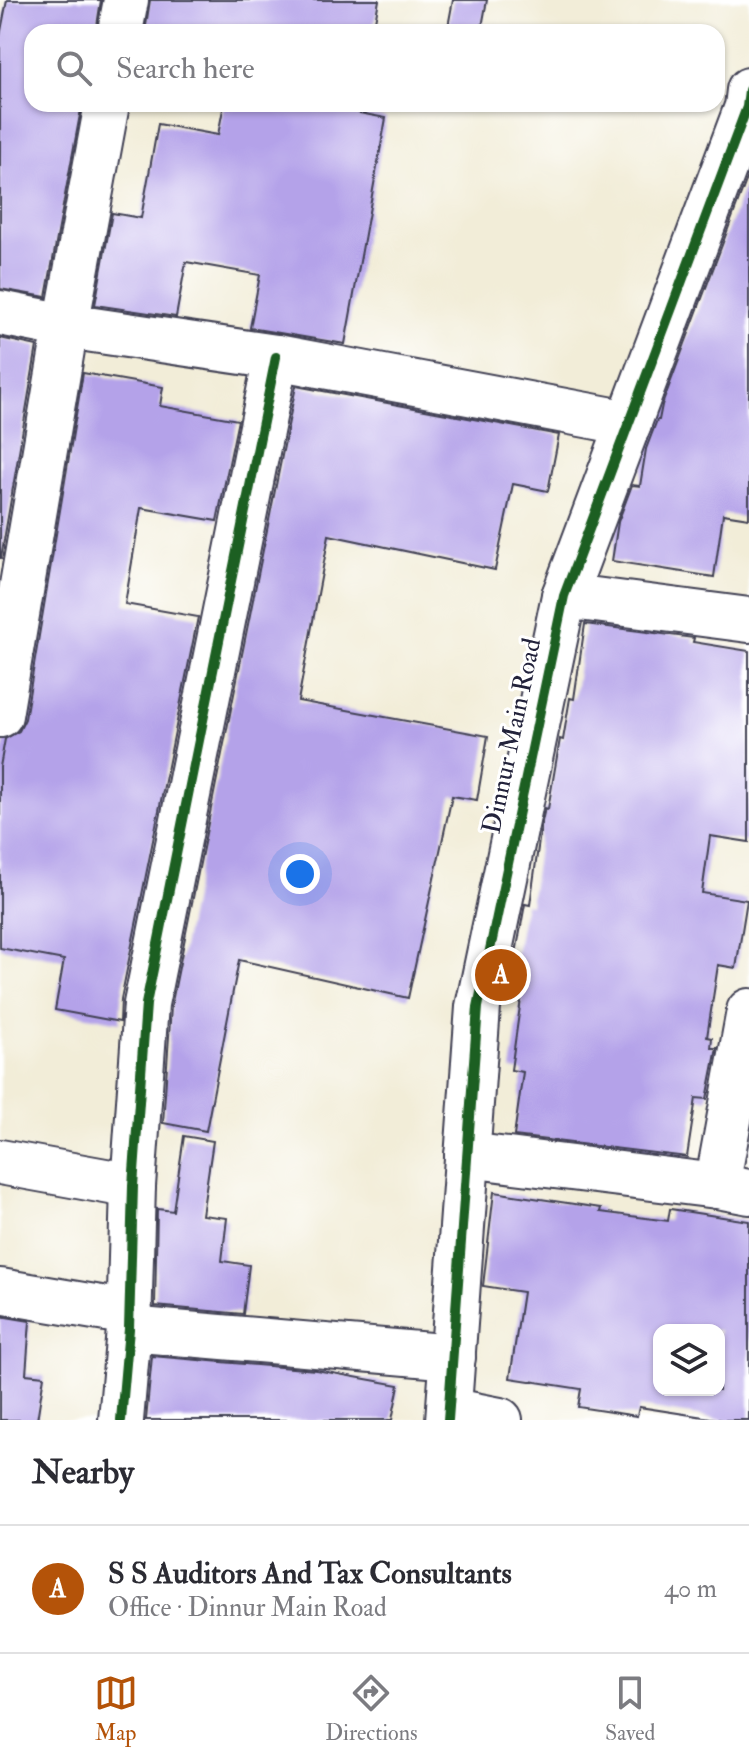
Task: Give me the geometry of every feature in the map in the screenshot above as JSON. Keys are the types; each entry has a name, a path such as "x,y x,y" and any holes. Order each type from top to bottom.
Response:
{"street":[{"path":"122,24 126,0"},
{"name":"Dinnur Main Road","path":"448,1415 478,1007 564,596 747,107 749,90"},
{"path":"0,715 106,112"},
{"path":"0,313 66,326 276,357 629,423"},
{"path":"121,1420 130,1321 133,1186 146,1004 276,357"},
{"path":"564,596 749,620"},
{"path":"467,1155 733,1189 749,1011"},
{"path":"0,1162 133,1186"},
{"path":"0,1291 130,1321 453,1357"},
{"path":"448,1415 500,1420"}],"building":[{"path":"7,0 101,0 97,24 24,24 24,112 81,112 46,297 0,289 0,36"},
{"path":"150,0 379,0 374,24 146,24"},
{"path":"453,0 487,0 482,24 448,24"},
{"path":"222,112 359,112 386,118 345,344 250,328 260,275 186,262 176,317 95,305 112,213 141,218 158,124 218,135"},
{"path":"749,173 749,518 723,514 714,577 612,561 618,522 632,485 640,486 646,449"},
{"path":"0,338 37,346 1,558 0,558"},
{"path":"83,373 163,387 160,406 238,420 217,521 141,508 125,604 198,617 121,999 120,1022 55,1010 64,960 0,948 0,767 5,739 19,731 25,719"},
{"path":"296,386 559,435 548,491 513,484 495,570 329,535 298,701 488,736 477,800 452,796 408,998 239,960 206,1131 163,1123 171,1007"},
{"path":"585,624 694,638 693,642 749,651 749,842 710,836 702,893 747,900 736,968 718,965 707,1037 712,1038 711,1048 717,1048 707,1099 696,1098 687,1157 514,1136 523,1072 511,1070 521,999 508,997 525,904 530,905 541,826 545,808 548,809 560,739 563,740 570,698 574,699"},
{"path":"184,1136 213,1141 202,1215 227,1218 222,1261 249,1265 243,1314 155,1306 157,1209 173,1211"},
{"path":"494,1192 668,1221 670,1209 749,1221 749,1420 723,1420 639,1407 637,1416 578,1407 581,1389 510,1378 523,1292 483,1286"},
{"path":"0,1316 30,1321 26,1374 44,1376 37,1420 0,1420"},
{"path":"152,1356 316,1370 399,1385 392,1420 146,1420"}],"cycle path":[{"path":"448,1420 478,1007 564,596 747,107 749,90"},
{"path":"121,1420 129,1329 133,1186 146,1004 276,357"}],"place":[{"name":"S S Auditors And Tax Consultants","path":"501,975"}]}
